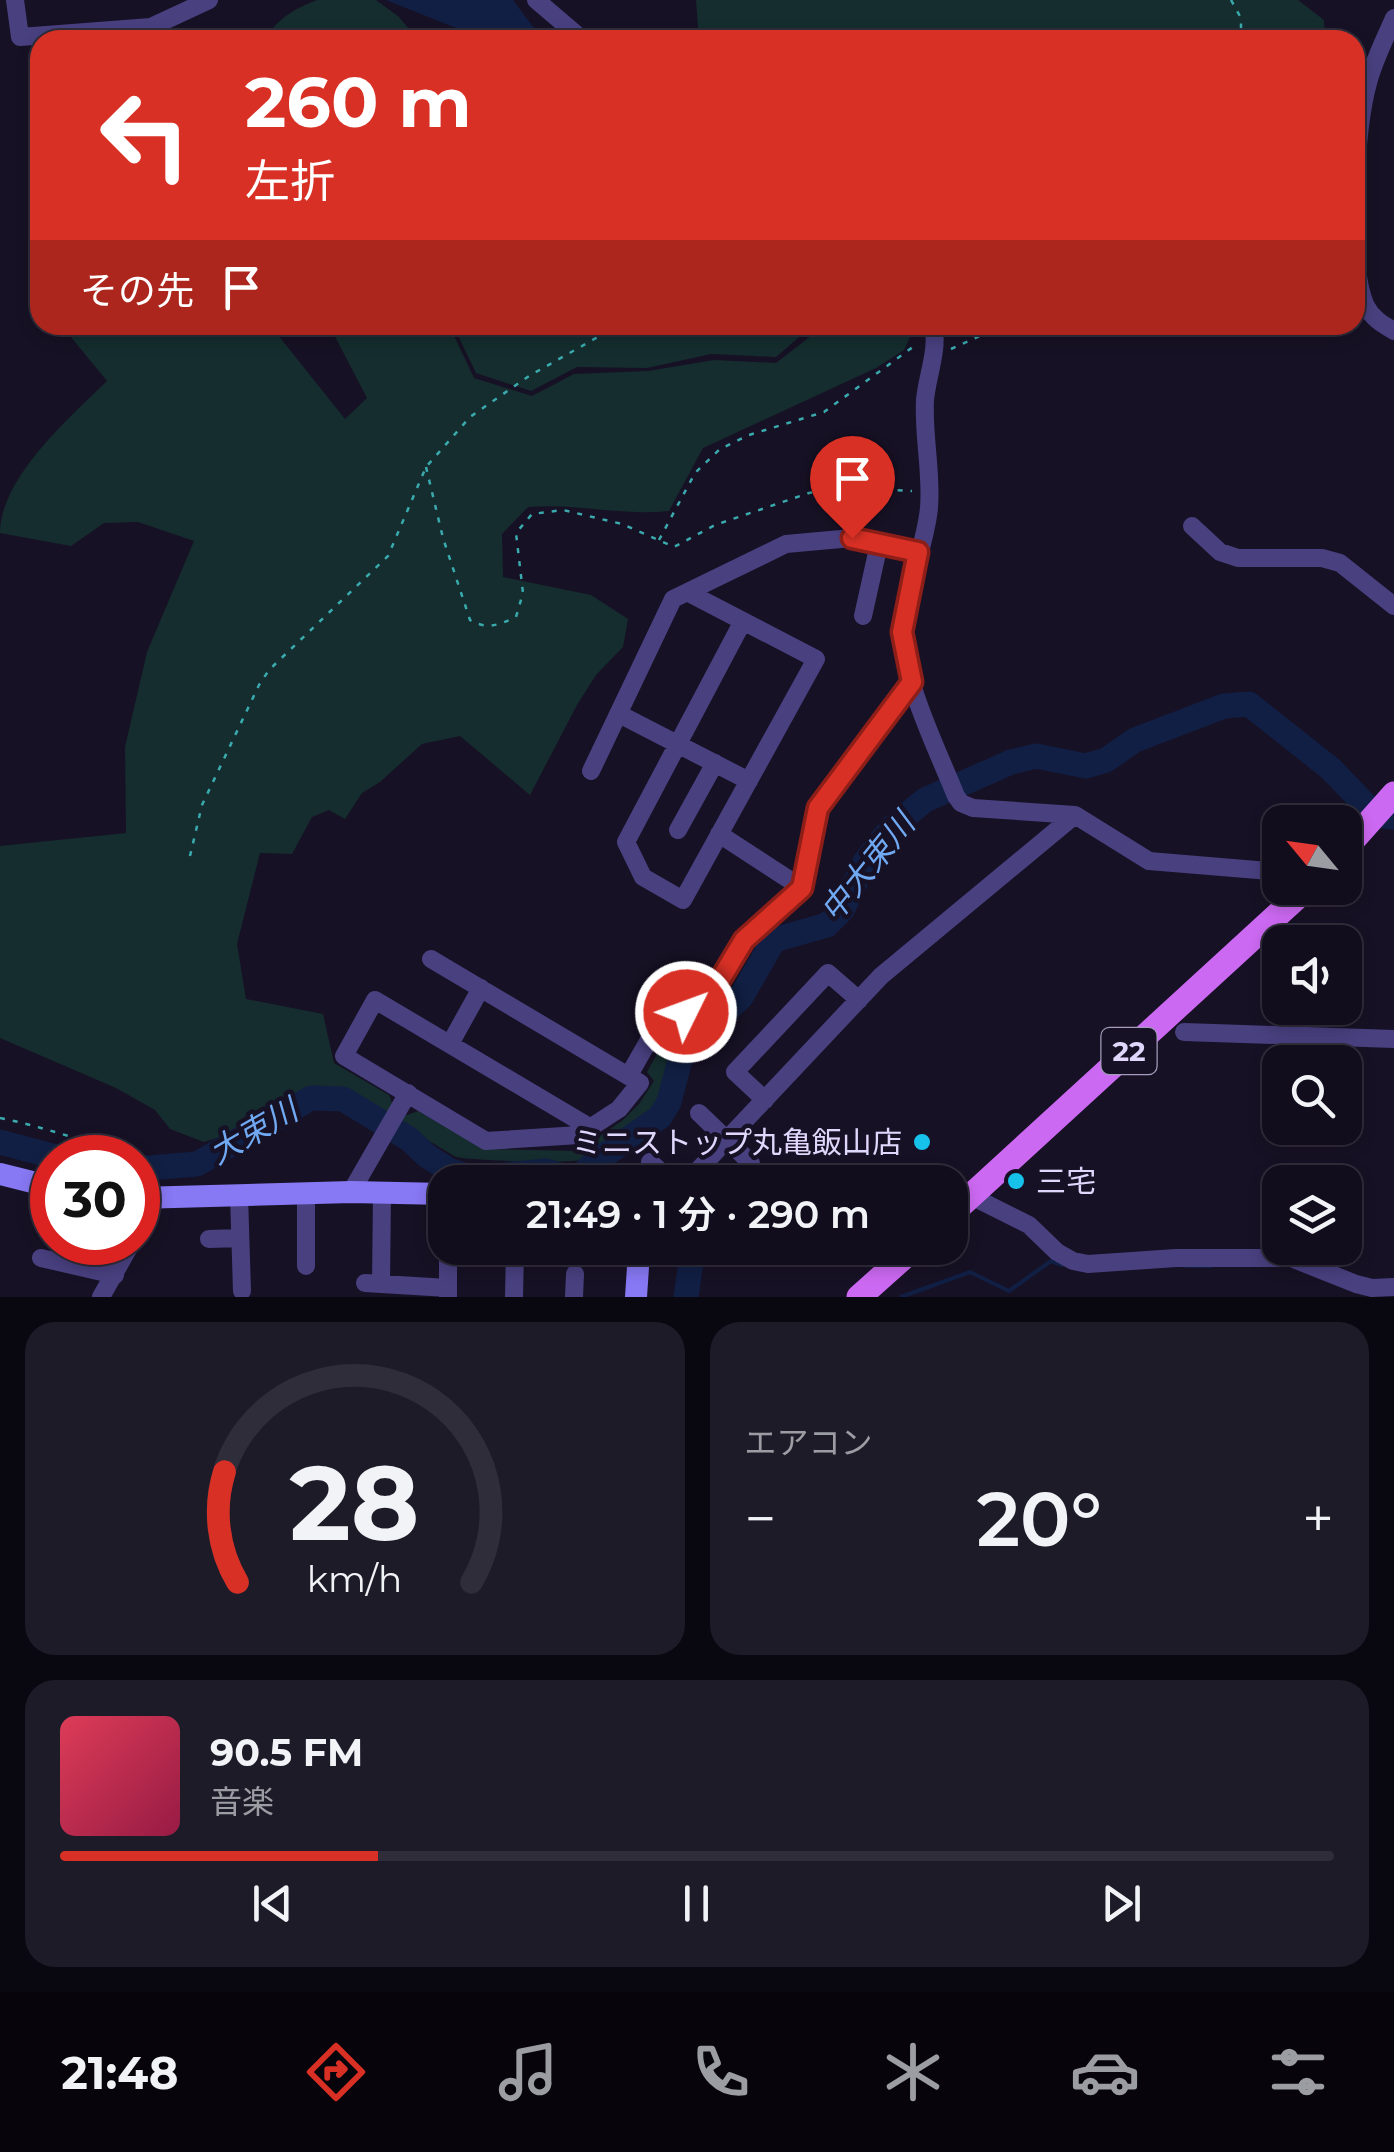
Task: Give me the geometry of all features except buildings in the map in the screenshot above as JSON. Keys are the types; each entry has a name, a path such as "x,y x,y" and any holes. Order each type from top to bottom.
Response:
{"main road":[{"path":"1362,831 1391,798"},
{"name":"22","path":"968,1199 1289,905"},
{"path":"859,1297 895,1265"}],"street":[{"path":"14,0 20,37 30,36"},
{"path":"112,30 152,27 209,0"},
{"path":"536,0 571,30"},
{"path":"1365,101 1367,86 1394,18"},
{"path":"1365,304 1373,318 1394,332"},
{"path":"933,335 925,403 928,514 902,632 912,682 956,796 972,808 1075,815 1149,861 1262,870"},
{"path":"1192,526 1220,552 1238,558 1322,558 1340,563 1394,606"},
{"path":"591,770 674,599 786,544 852,538 918,552"},
{"path":"863,616 879,544"},
{"path":"687,592 816,659 682,900 643,877 626,842 742,621"},
{"path":"630,1076 649,1040 714,990 744,940 802,888 818,808 912,682"},
{"path":"618,714 749,781"},
{"path":"678,830 715,763"},
{"path":"703,1165 858,1000 906,955 1075,815"},
{"path":"720,834 802,888"},
{"path":"431,959 640,1084 619,1109 580,1136 486,1141 403,1101 344,1056 375,1000 591,1128"},
{"path":"765,1100 735,1072 761,1044 828,972 858,1000"},
{"path":"450,1044 481,988"},
{"path":"1184,1032 1394,1038"},
{"path":"351,1192 403,1101"},
{"path":"699,1113 751,1164"},
{"path":"650,1162 653,1165"},
{"path":"0,1174 30,1182"},
{"path":"306,1193 306,1266"},
{"path":"382,1193 373,1284 448,1292 448,1265"},
{"path":"160,1197 428,1194"},
{"path":"239,1195 242,1291"},
{"path":"971,1196 1028,1225 1073,1261 1088,1264 1176,1258 1291,1258 1356,1291 1394,1287"},
{"path":"210,1238 240,1238"},
{"path":"71,1265 115,1275"},
{"path":"101,1297 120,1265"},
{"path":"514,1265 514,1297"},
{"path":"636,1297 638,1265"},
{"path":"574,1297 575,1274"}],"path":[{"path":"1231,0 1241,18 1241,30"},
{"path":"190,856 202,805 259,685 269,670 388,556 426,467 470,417 529,376 601,335"},
{"path":"658,542 695,472 720,449 750,435 824,412 898,360 924,335"},
{"path":"932,360 983,335"},
{"path":"426,467 442,538 470,620 481,626 498,626 516,617 523,593 516,533 532,514 563,510 622,524 674,547 730,519 809,493 840,487 930,491"},
{"path":"0,1118 69,1135"}],"green space":[{"path":"317,0 376,0 410,30 272,30 294,10"},
{"path":"696,0 1298,0 1324,20 1324,30 1138,29 698,30"},
{"path":"69,335 278,335 345,419 367,398 334,335 454,335 474,378 532,396 574,374 648,371 714,360 776,363 812,335 911,335 904,350 876,368 703,448 669,511 528,507 502,534 503,577 591,595 628,619 623,647 596,675 577,705 530,795 460,736 422,744 362,793 345,819 329,810 312,817 292,854 260,853 237,944 246,999 323,1014 334,1063 389,1095 393,1106 407,1115 418,1111 483,1149 578,1151 639,1104 654,1081 647,1072 661,1047 678,1031 684,1036 660,1101 604,1149 587,1159 563,1161 456,1157 349,1093 315,1090 240,1137 204,1142 170,1129 155,1110 116,1088 0,1038 0,846 126,833 125,747 147,652 194,541 138,522 104,523 71,546 0,533 3,512 24,470 57,430 107,381"},
{"path":"458,335 801,335 776,357 711,354 647,368 577,367 531,391 476,373"}],"water":[{"path":"386,0 513,0 536,30 461,30"}],"waterway":[{"name":"中大束川","path":"592,1165 660,1117 669,1102 680,1060 741,997 774,940 827,925 842,910 865,862 892,827 925,800 1011,762 1036,756 1086,766 1106,760 1135,740 1224,706 1249,704 1331,769 1375,815 1394,817"},
{"name":"大束川","path":"160,1167 197,1164 311,1098 343,1099 409,1139 441,1165"},
{"name":"大束川","path":"0,1142 30,1150"},
{"path":"901,1297 970,1272 1009,1291 1051,1261 1062,1265"},
{"name":"大束川","path":"686,1297 691,1265"},
{"path":"1186,1266 1211,1266"}],"place":[{"name":"ミニストップ丸亀飯山店","path":"922,1142"},
{"name":"三宅","path":"1016,1181"}],"route":[{"path":"686,1012 714,990 744,940 802,888 818,808 912,682 902,632 918,552 852,538"}]}
